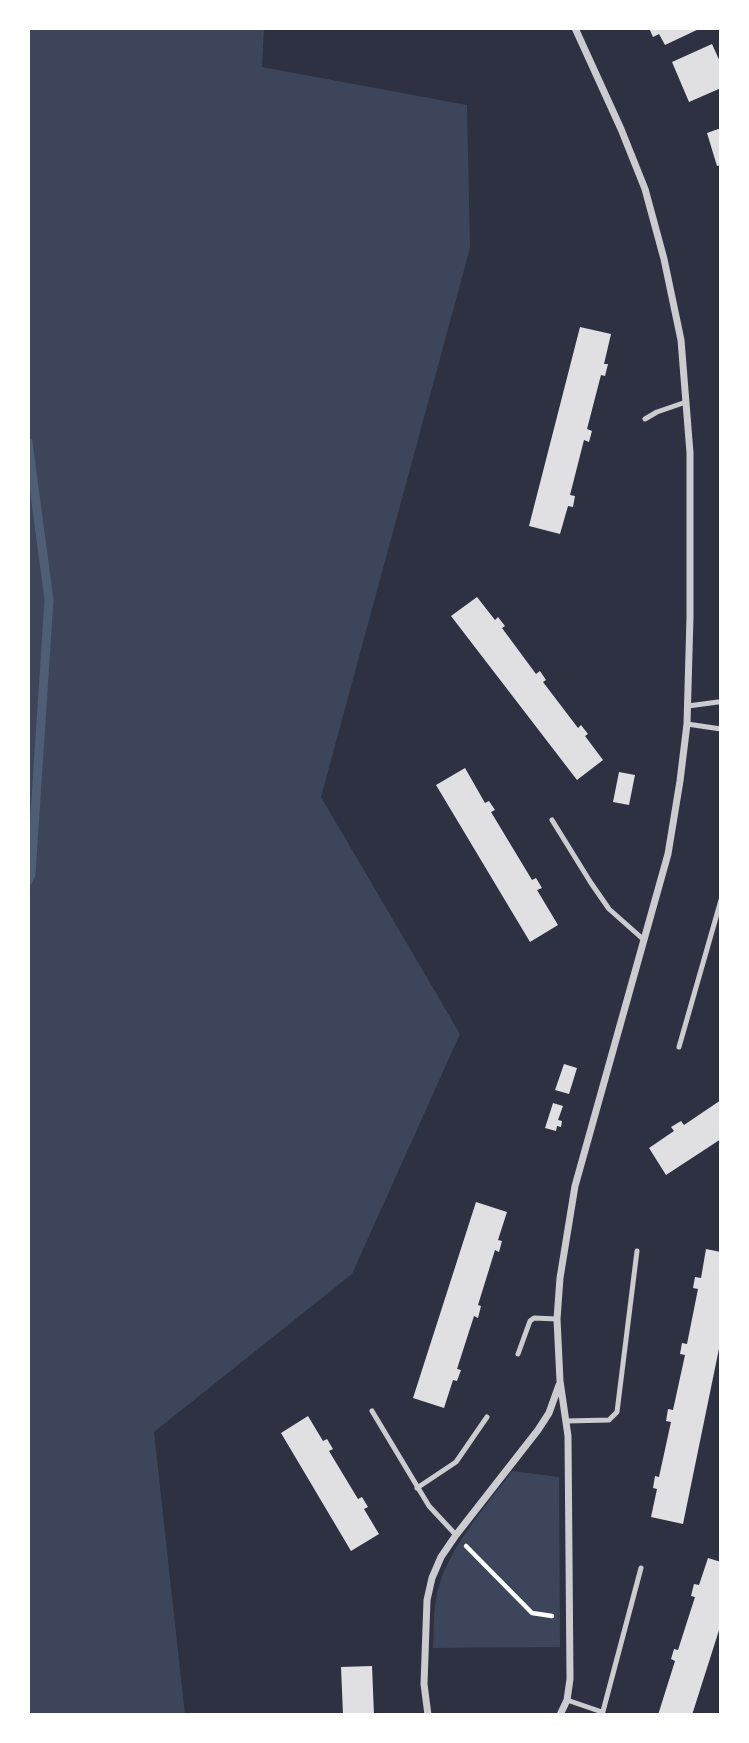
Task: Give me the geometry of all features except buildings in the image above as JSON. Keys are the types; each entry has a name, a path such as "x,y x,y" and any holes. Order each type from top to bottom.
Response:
{"street":[{"path":"559,1715 567,1700 570,1679 568,1436 560,1381 557,1319 560,1278 575,1185 668,854 687,724 690,617 690,467 681,340 664,259 645,189 575,28"},
{"path":"428,1715 424,1684 427,1600 432,1578 441,1557 456,1535 538,1430 549,1413 560,1381"}],"lane":[{"path":"645,419 686,402"},
{"path":"688,706 719,702"},
{"path":"687,724 721,729"},
{"path":"552,820 609,909 644,940"},
{"path":"679,1047 721,900"},
{"path":"566,1421 608,1420 617,1412 637,1251"},
{"path":"518,1354 530,1321 534,1318 557,1319"},
{"path":"372,1411 418,1488 440,1520 456,1535"},
{"path":"418,1488 456,1462 487,1417"},
{"path":"567,1700 602,1713 640,1568"}],"path":[{"path":"456,1535 532,1613 570,1619"}],"shaded area":[{"path":"28,28 264,28 262,67 467,105 470,248 321,797 460,1034 352,1274 154,1432 185,1715 28,1715"},
{"path":"512,1471 559,1477 560,1647 433,1648 435,1604 451,1557 469,1527"}],"waterway":[{"path":"28,442 49,600 31,874 28,881"}]}
